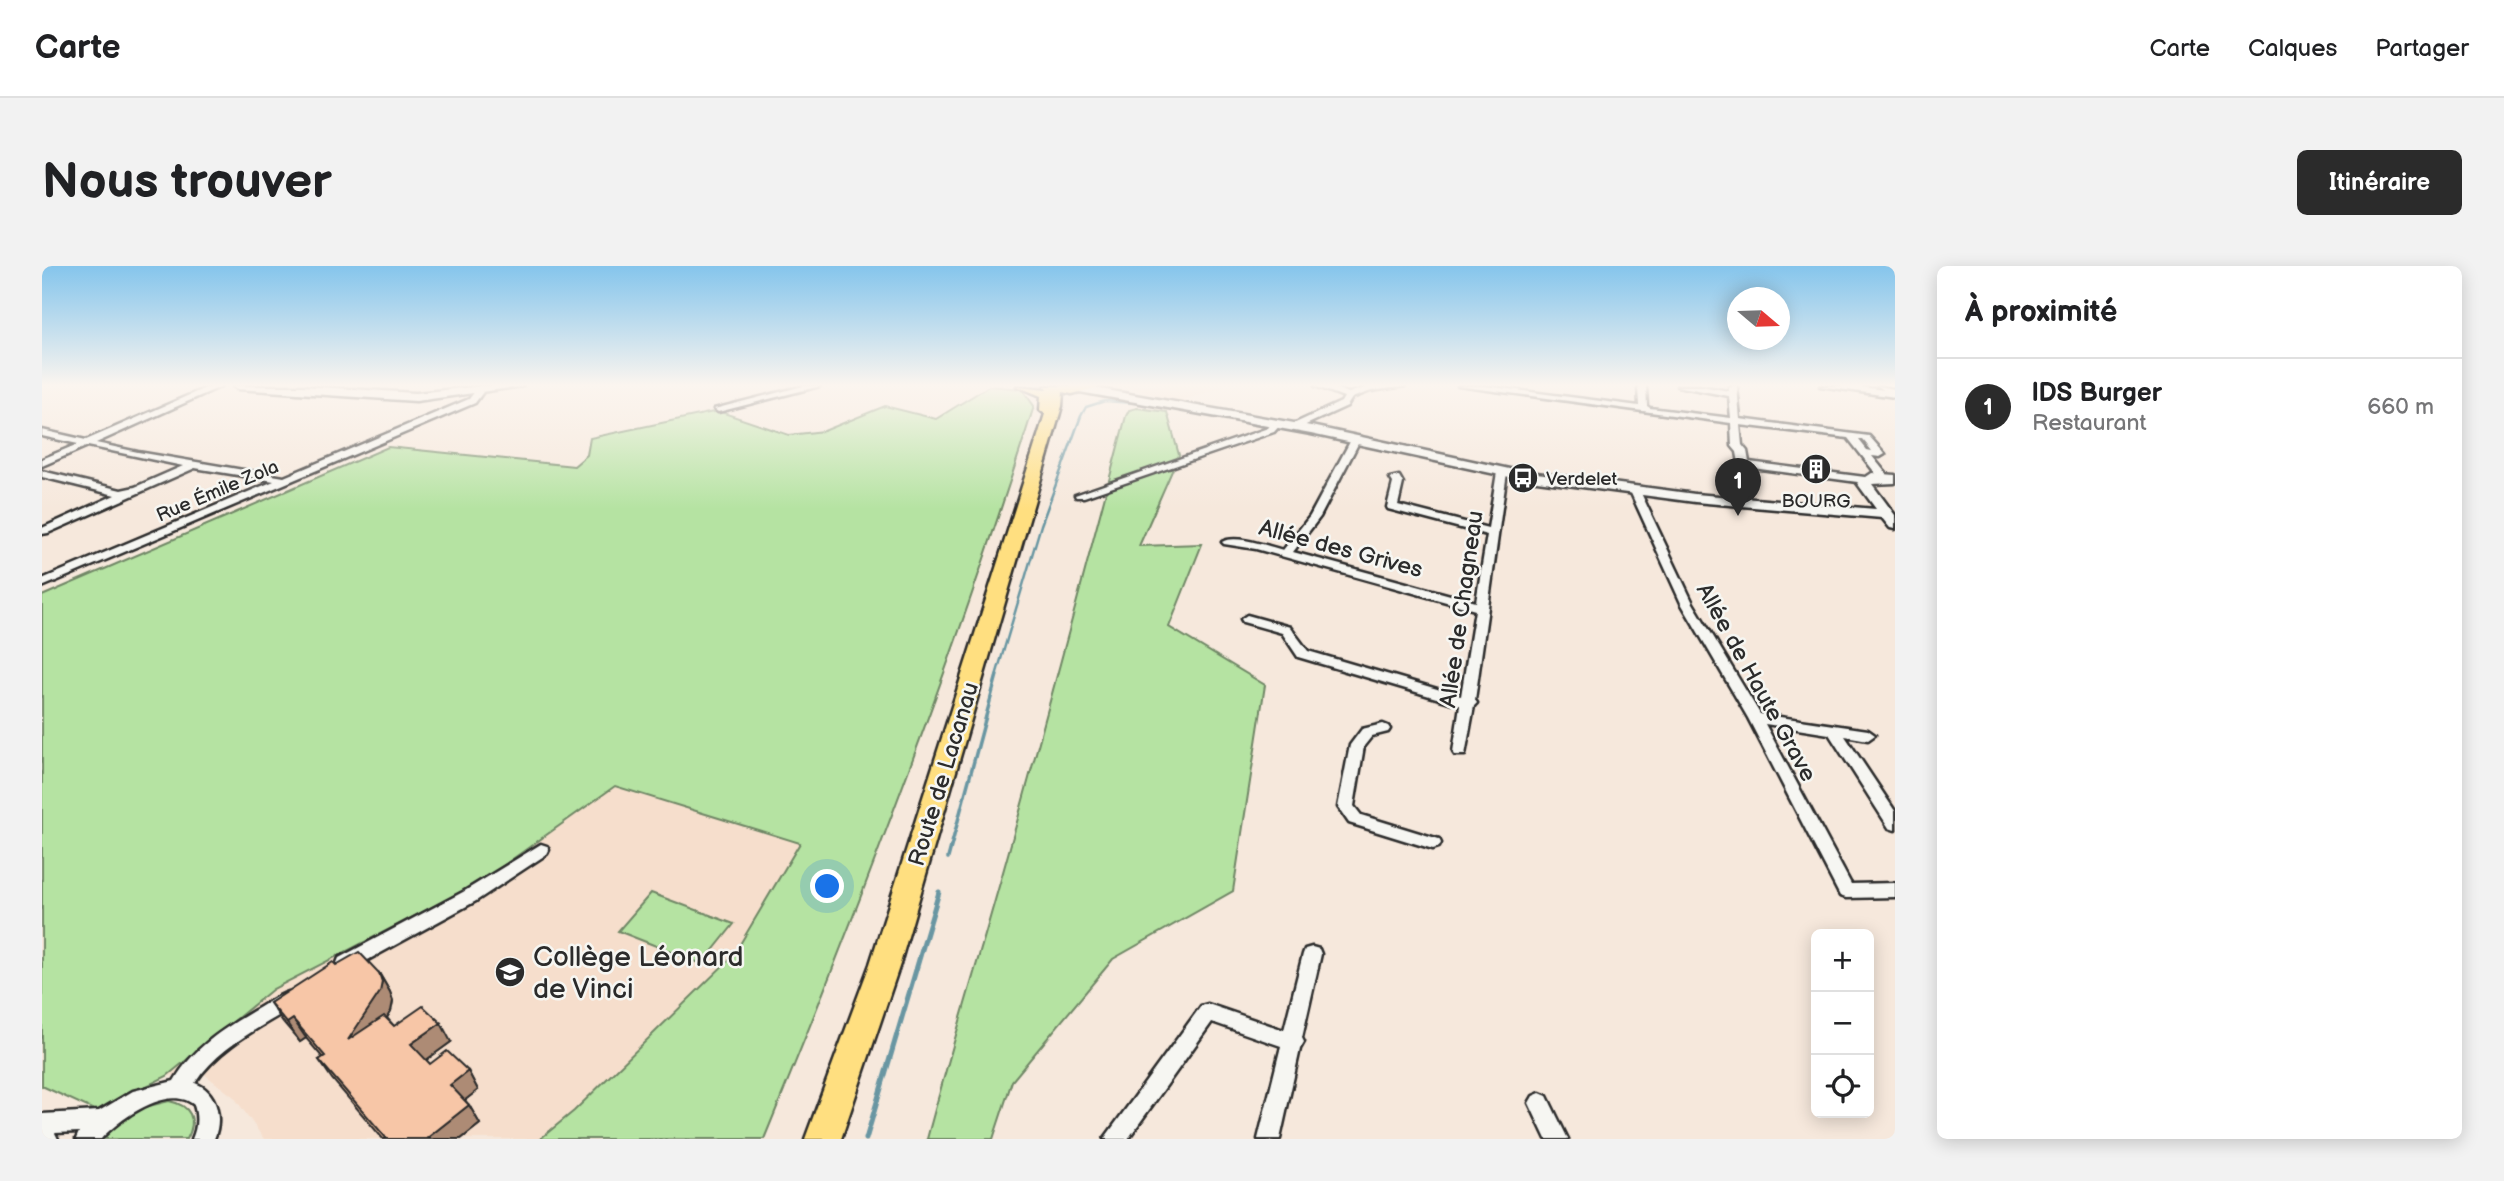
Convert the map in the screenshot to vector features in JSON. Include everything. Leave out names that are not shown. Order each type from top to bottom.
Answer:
[{"type":"main road","points":[[1044,437],[1045,427]]},
{"type":"main road","name":"Route de Lacanau","points":[[823,1139],[889,951],[1048,427]]},
{"type":"street","points":[[42,463],[127,427]]},
{"type":"street","name":"Rue Émile Zola","points":[[42,583],[411,427]]},
{"type":"street","points":[[1080,495],[1271,430],[1274,427]]},
{"type":"street","points":[[1294,427],[1502,472],[1635,491],[1890,519]]},
{"type":"street","points":[[1736,427],[1737,446],[1742,451],[1744,464]]},
{"type":"street","points":[[1775,427],[1866,438],[1880,454],[1864,453]]},
{"type":"street","points":[[42,433],[194,465],[285,480]]},
{"type":"street","points":[[1851,436],[1889,478]]},
{"type":"street","points":[[1286,553],[1315,517],[1355,440]]},
{"type":"street","points":[[1749,503],[1739,492],[1732,469],[1744,464],[1865,480],[1889,478]]},
{"type":"street","points":[[44,531],[194,465]]},
{"type":"street","name":"Allée de Chagneau","points":[[1460,752],[1470,703],[1502,472]]},
{"type":"street","points":[[42,474],[129,492]]},
{"type":"street","points":[[1395,478],[1398,483],[1392,507],[1493,533]]},
{"type":"street","points":[[1865,480],[1864,483],[1890,519]]},
{"type":"street","name":"Allée de Haute Grave","points":[[1635,491],[1687,603],[1755,718],[1846,891],[1895,890]]},
{"type":"street","name":"Allée des Grives","points":[[1228,542],[1286,553],[1483,608]]},
{"type":"street","points":[[1247,619],[1286,631],[1303,654],[1470,703]]},
{"type":"street","points":[[1755,718],[1868,735]]},
{"type":"street","points":[[1383,729],[1367,732],[1357,745],[1346,807],[1355,819],[1433,843]]},
{"type":"street","points":[[1834,730],[1895,824]]},
{"type":"street","points":[[331,972],[464,902],[498,882],[541,850]]},
{"type":"street","points":[[1269,1139],[1294,1042],[1312,954]]},
{"type":"street","points":[[180,1089],[189,1069],[217,1045],[308,987]]},
{"type":"street","points":[[1115,1139],[1209,1012],[1294,1042]]},
{"type":"street","points":[[87,1139],[102,1121],[142,1096],[180,1089],[202,1098],[207,1107],[207,1137]]},
{"type":"street","points":[[1540,1103],[1556,1139]]},
{"type":"street","points":[[42,1124],[102,1121]]},
{"type":"street","points":[[42,1133],[47,1139]]},
{"type":"shaded area","name":"Collège Léonard de Vinci","points":[[615,786],[800,843],[733,956],[574,1111],[540,1139],[264,1139],[234,1097],[204,1074],[167,1076],[273,989],[479,883]]},
{"type":"green space","points":[[643,427],[765,427],[789,435],[824,431],[834,427],[1027,427],[973,592],[907,776],[764,1139],[540,1139],[574,1111],[733,956],[800,843],[615,786],[479,883],[273,989],[167,1076],[96,1111],[42,1086],[42,596],[388,447],[574,466],[587,455],[590,438]]},
{"type":"green space","points":[[1123,427],[1171,427],[1179,455],[1139,546],[1202,544],[1169,627],[1265,685],[1233,891],[1113,959],[1012,1081],[993,1139],[927,1139],[1000,884]]},
{"type":"green space","points":[[651,893],[734,924],[702,964],[618,931]]},
{"type":"green space","points":[[169,1101],[182,1106],[190,1114],[192,1125],[187,1139],[98,1139],[137,1109]]},
{"type":"building","points":[[359,952],[379,973],[382,982],[380,992],[348,1040],[384,1016],[394,1026],[423,1006],[441,1023],[411,1044],[430,1064],[447,1051],[468,1071],[450,1085],[469,1105],[426,1139],[387,1139],[319,1060],[325,1056],[293,1019],[287,1023],[270,1003],[333,962],[336,965]]},
{"type":"waterway","points":[[996,676],[1041,525],[1077,427]]},
{"type":"waterway","points":[[948,858],[997,675]]},
{"type":"waterway","points":[[866,1139],[939,892]]},
{"type":"place","name":"BOURG","points":[[1816,469]]},
{"type":"place","name":"Verdelet","points":[[1523,478]]},
{"type":"place","name":"lDS Burger","points":[[1738,516]]},
{"type":"place","name":"Collège Léonard de Vinci","points":[[510,972]]}]
